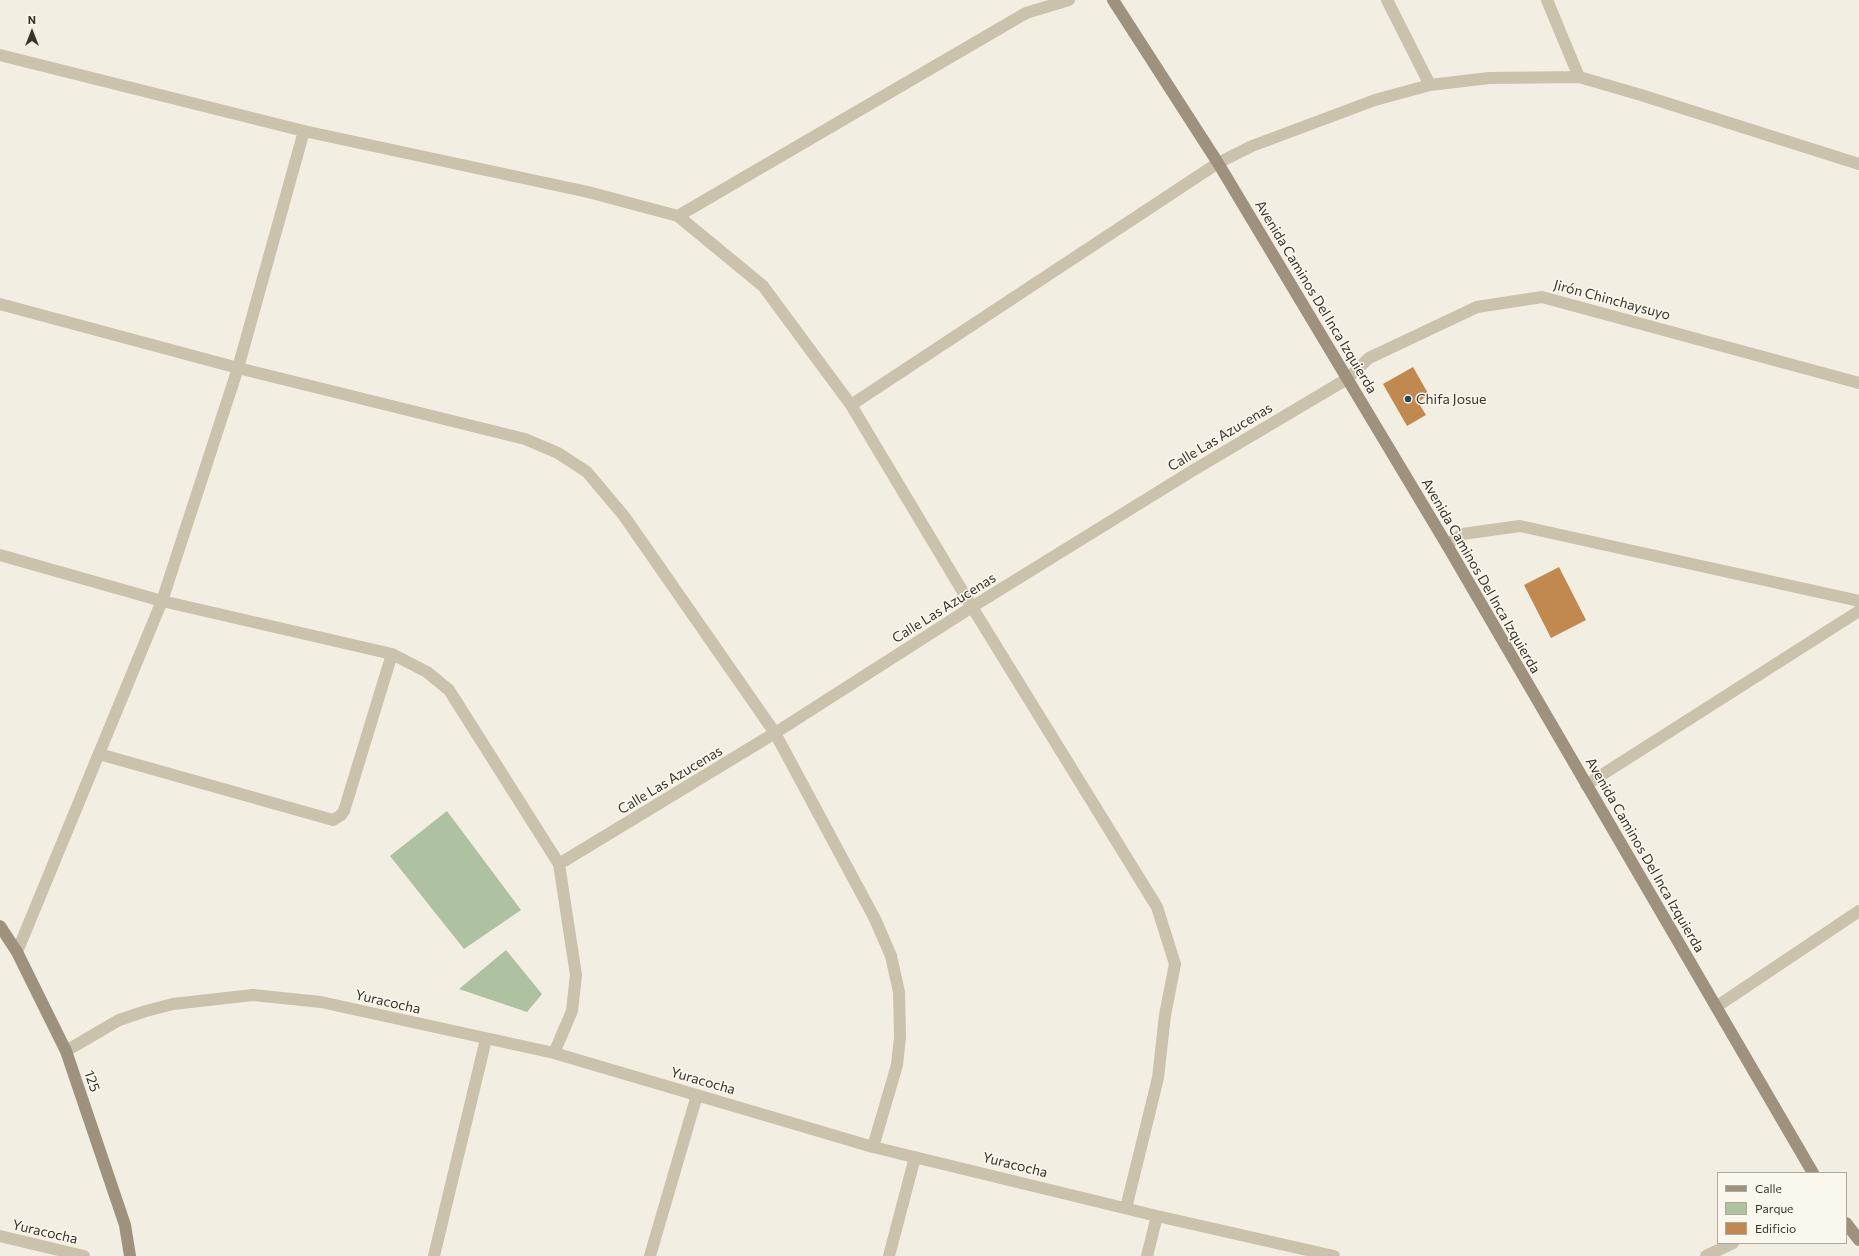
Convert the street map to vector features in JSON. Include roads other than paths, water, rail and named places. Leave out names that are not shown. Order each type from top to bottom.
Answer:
[{"type":"main road","name":"Avenida Caminos Del Inca Izquierda","points":[[1113,0],[1218,162],[1447,545],[1586,786],[1812,1172]]},
{"type":"main road","name":"125","points":[[0,926],[17,952],[66,1051],[125,1225],[130,1256]]},
{"type":"main road","points":[[1847,1224],[1859,1240]]},
{"type":"street","points":[[678,216],[1026,13],[1069,0]]},
{"type":"street","points":[[1387,0],[1430,84]]},
{"type":"street","points":[[1547,0],[1579,77]]},
{"type":"street","points":[[0,55],[304,131],[588,192],[678,216],[763,286],[851,405],[972,607],[1157,906],[1175,964],[1165,1015],[1158,1078],[1126,1208]]},
{"type":"street","points":[[851,405],[1218,162],[1252,146],[1375,100],[1430,84],[1489,78],[1579,77],[1641,95],[1859,164]]},
{"type":"street","points":[[17,952],[162,601],[238,368],[304,131]]},
{"type":"street","name":"Jirón Chinchaysuyo","points":[[1347,379],[1369,358],[1477,307],[1542,297],[1859,383]]},
{"type":"street","points":[[0,304],[238,368],[525,439],[558,453],[587,472],[624,516],[775,733],[875,919],[891,956],[900,1007],[898,1065],[873,1147]]},
{"type":"street","name":"Calle Las Azucenas","points":[[559,864],[775,733],[972,607],[1192,471],[1347,379]]},
{"type":"street","points":[[1447,545],[1462,534],[1520,526],[1859,601]]},
{"type":"street","points":[[0,554],[162,601],[392,654],[428,672],[450,690],[559,864],[576,975],[572,1011],[554,1053]]},
{"type":"street","points":[[1586,786],[1859,611]]},
{"type":"street","points":[[99,754],[333,820],[344,811],[392,654]]},
{"type":"street","points":[[1716,1007],[1859,911]]},
{"type":"street","name":"Yuracocha","points":[[66,1051],[119,1020],[173,1004],[253,995],[321,1002],[554,1053],[873,1147],[1157,1216],[1334,1256]]},
{"type":"street","points":[[434,1256],[486,1039]]},
{"type":"street","points":[[650,1256],[697,1095]]},
{"type":"street","points":[[889,1256],[915,1157]]},
{"type":"street","points":[[1147,1256],[1157,1216]]},
{"type":"street","name":"Yuracocha","points":[[0,1236],[84,1256]]},
{"type":"street","points":[[1706,1256],[1731,1244]]},
{"type":"place","name":"Chifa Josue","points":[[1408,399]]}]
